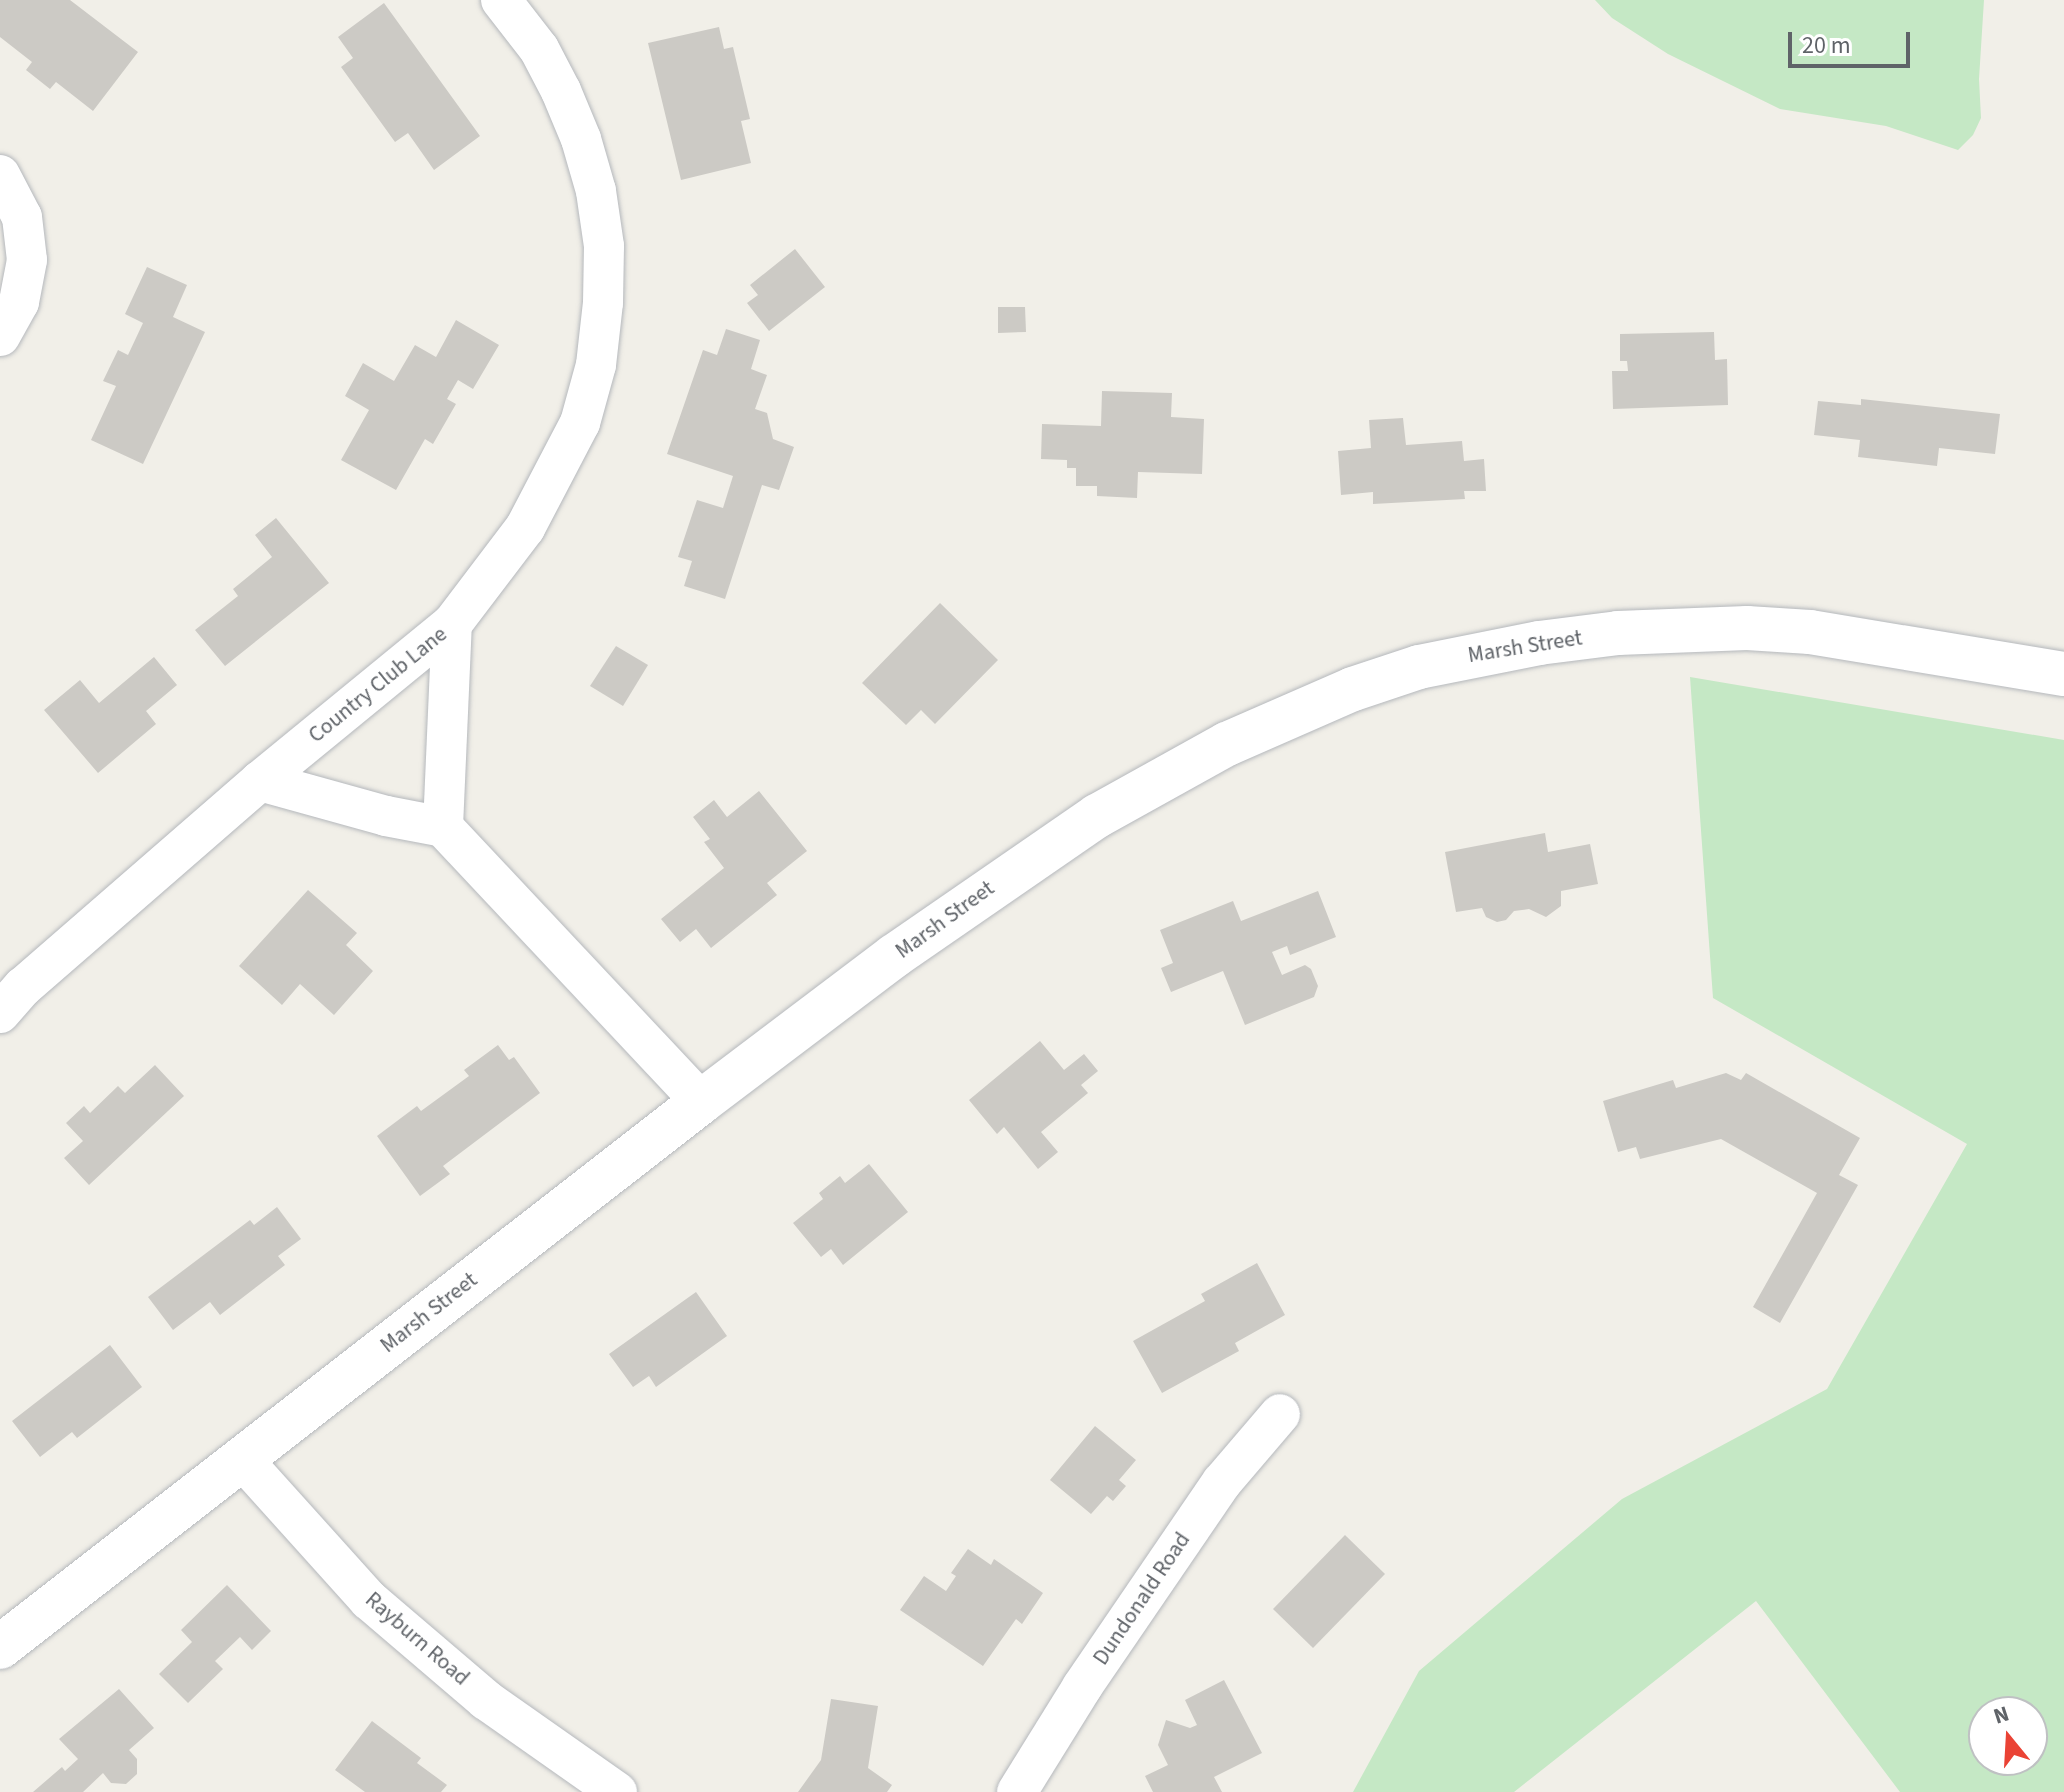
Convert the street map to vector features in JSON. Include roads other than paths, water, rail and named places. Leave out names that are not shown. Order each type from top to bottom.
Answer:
[{"type":"street","points":[[452,624],[525,528],[580,423],[596,365],[603,303],[604,246],[596,191],[581,139],[539,49],[501,0]]},
{"type":"street","points":[[0,175],[22,217],[27,260],[19,302],[0,336]]},
{"type":"street","name":"Country Club Lane","points":[[8,999],[260,781],[452,624]]},
{"type":"street","name":"Country Club Lane","points":[[443,827],[452,624]]},
{"type":"street","name":"Marsh Street","points":[[0,1647],[701,1102],[905,948],[1097,816],[1253,732],[1353,689],[1419,667],[1524,646],[1618,633],[1747,628],[1873,640],[2064,674]]},
{"type":"street","points":[[260,781],[386,816],[443,827],[701,1102]]},
{"type":"street","name":"Dundonald Road","points":[[1017,1792],[1082,1687],[1222,1482],[1280,1414]]},
{"type":"street","name":"Rayburn Road","points":[[242,1459],[369,1600],[486,1700],[617,1792]]}]
